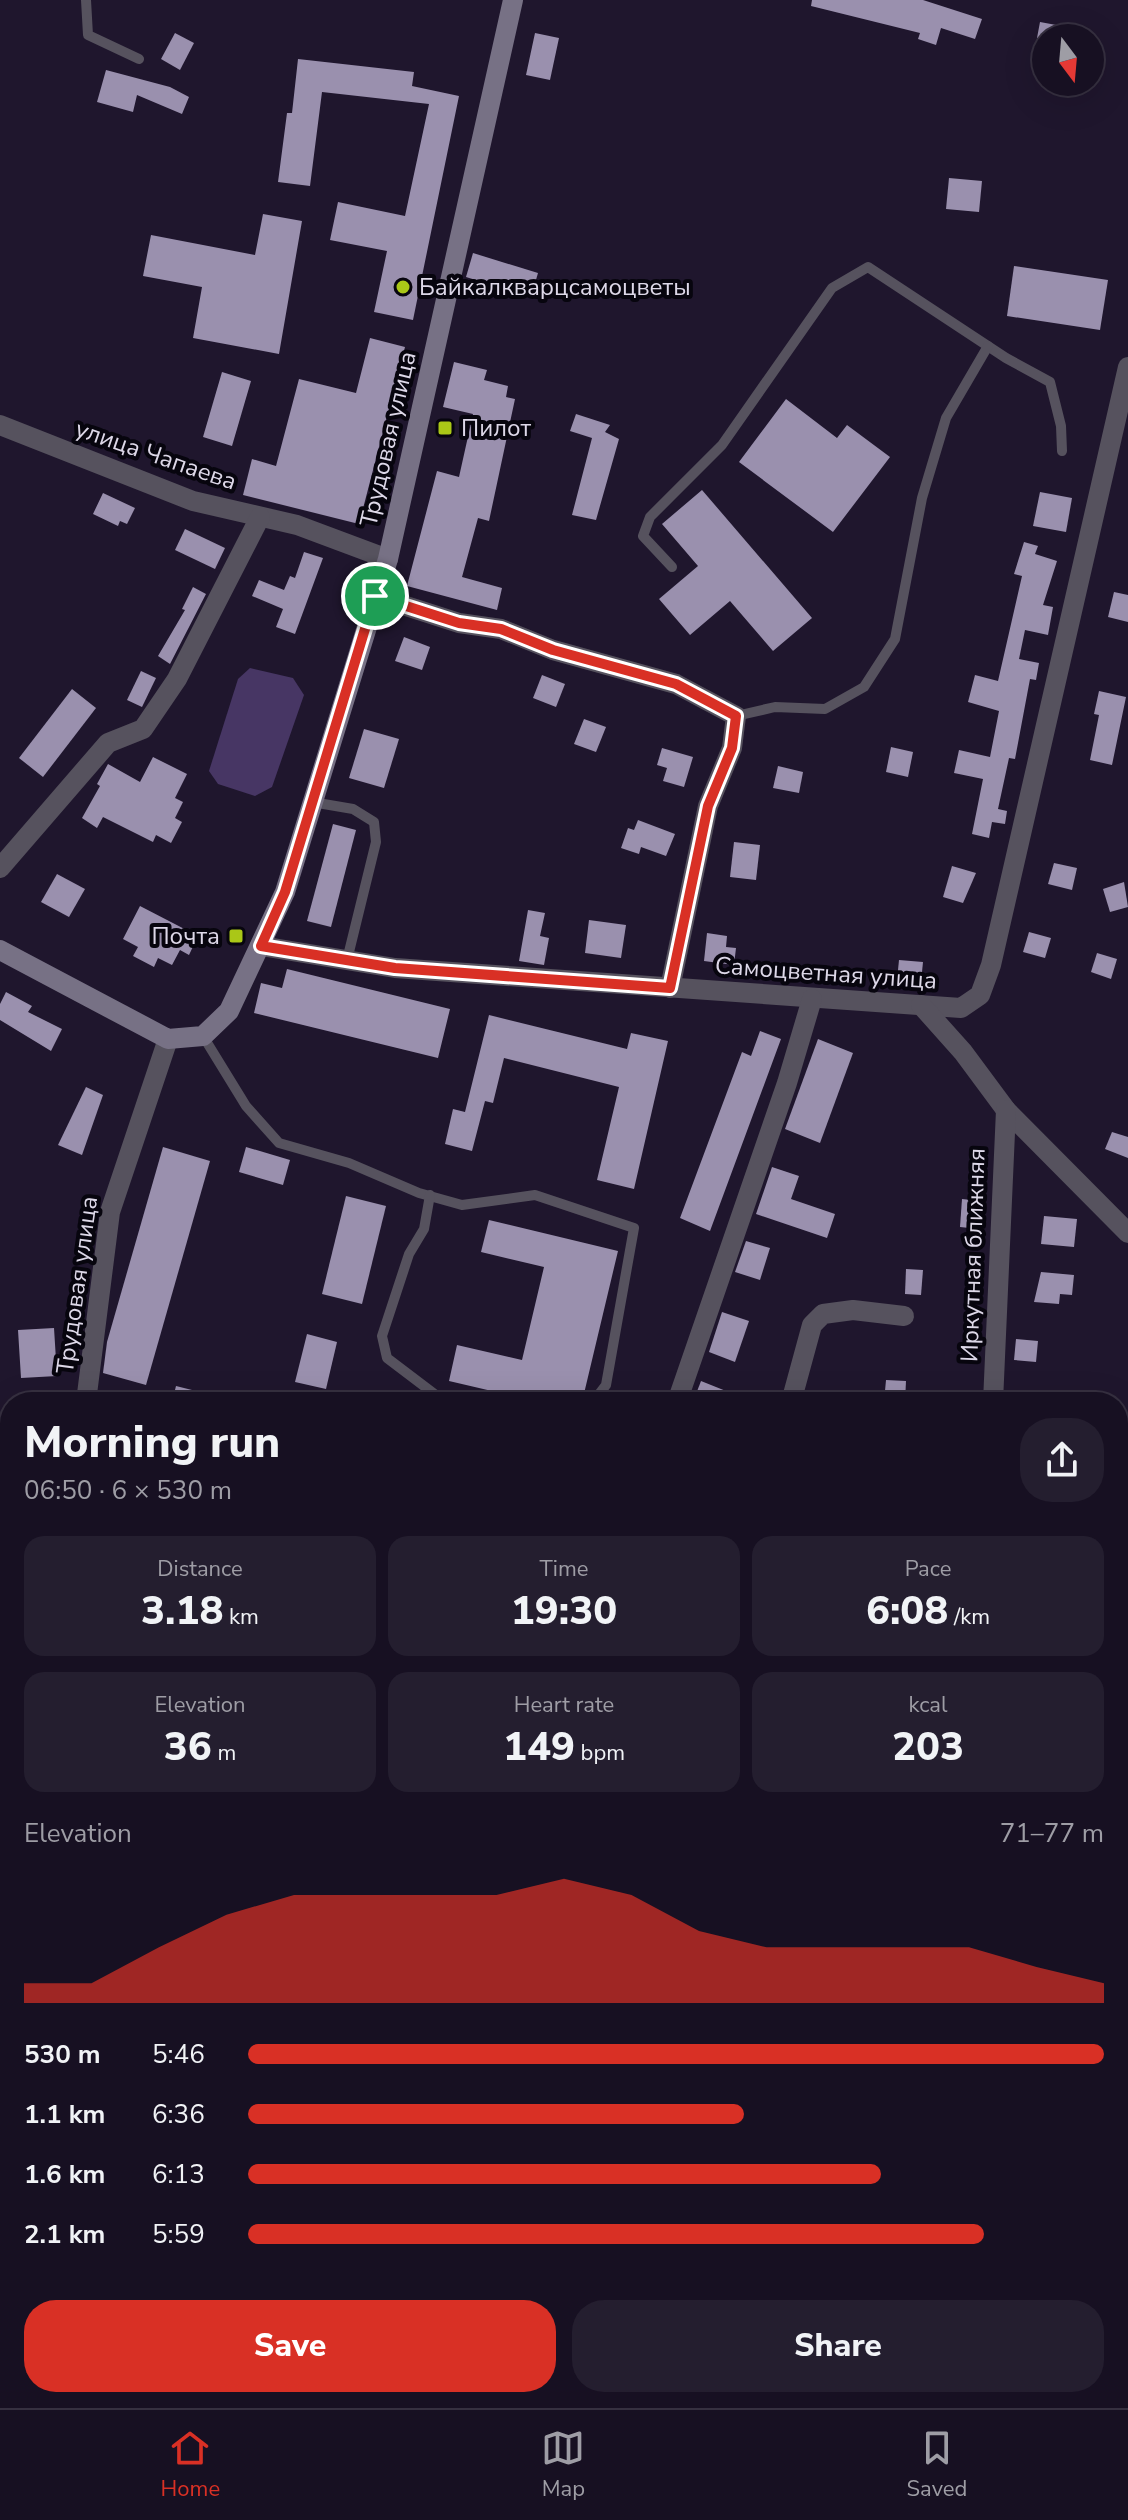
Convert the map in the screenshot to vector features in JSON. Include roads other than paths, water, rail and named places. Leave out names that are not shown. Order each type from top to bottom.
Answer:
[{"type":"street","name":"Трудовая улица","points":[[196,1038],[229,1011],[285,892],[388,559],[513,0]]},
{"type":"street","name":"Самоцветная улица","points":[[261,946],[395,968],[961,1008],[980,995],[991,965],[1128,367]]},
{"type":"street","name":"улица Чапаева","points":[[0,425],[193,501],[297,525],[388,559]]},
{"type":"street","points":[[0,868],[108,743],[143,729],[177,679],[260,517]]},
{"type":"street","points":[[375,596],[459,623],[501,629],[553,650],[676,684],[736,716],[732,748],[708,806],[670,988]]},
{"type":"street","points":[[0,950],[168,1039],[196,1038]]},
{"type":"street","points":[[680,1392],[782,1098],[812,999]]},
{"type":"street","points":[[921,1005],[963,1052],[1006,1110],[1128,1233]]},
{"type":"street","name":"Трудовая улица","points":[[87,1392],[110,1212],[168,1039]]},
{"type":"street","name":"Иркутная ближняя","points":[[993,1392],[1006,1110]]},
{"type":"street","points":[[794,1392],[812,1325],[823,1314],[853,1310],[904,1316]]},
{"type":"lane","points":[[86,0],[88,35],[139,59]]},
{"type":"lane","points":[[672,567],[643,536],[650,517],[722,445],[832,288],[868,267],[988,346],[1050,382],[1061,426],[1062,451]]},
{"type":"lane","points":[[736,716],[775,707],[825,709],[864,687],[895,639],[922,498],[946,418],[988,346]]},
{"type":"lane","points":[[312,802],[353,809],[374,822],[376,842],[347,960]]},
{"type":"lane","points":[[196,1038],[246,1106],[279,1143],[349,1163],[462,1205],[535,1195],[634,1228],[606,1385],[601,1392]]},
{"type":"lane","points":[[430,1195],[424,1229],[409,1254],[382,1336],[387,1358],[432,1392]]},
{"type":"place","name":"Байкалкварцсамоцветы","points":[[403,287]]},
{"type":"place","name":"Пилот","points":[[445,428]]},
{"type":"place","name":"Почта","points":[[236,936]]}]
